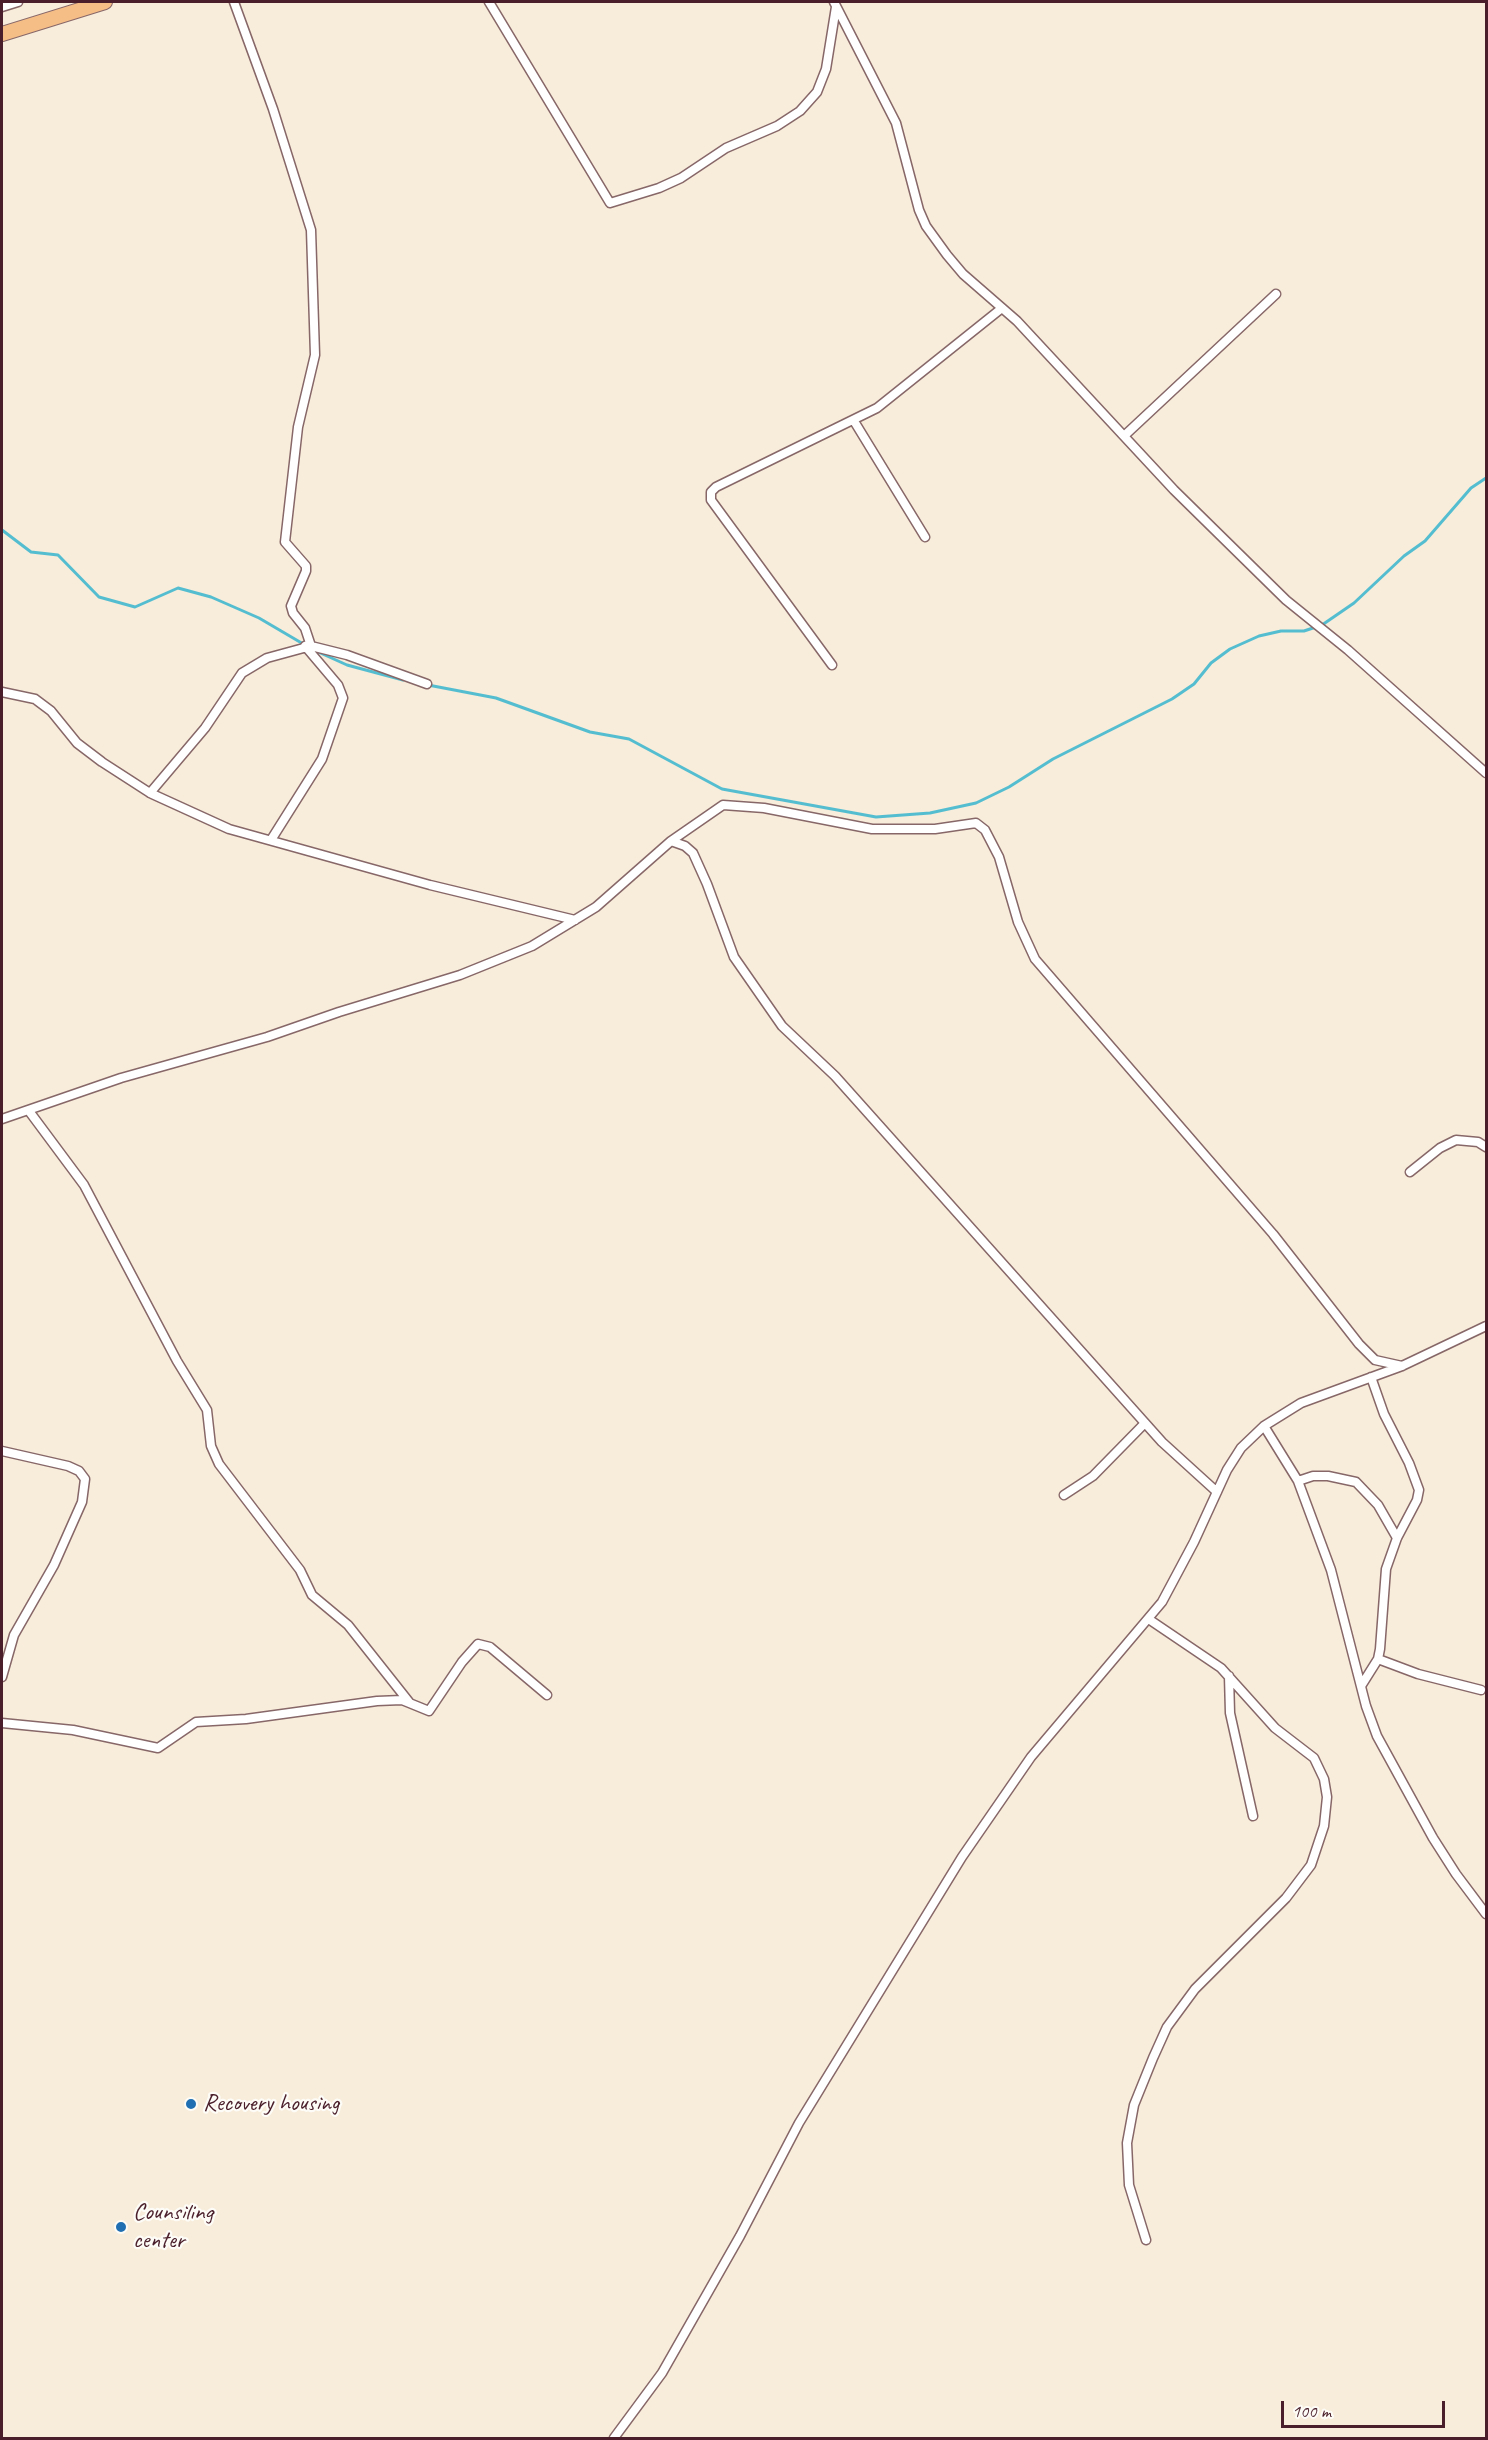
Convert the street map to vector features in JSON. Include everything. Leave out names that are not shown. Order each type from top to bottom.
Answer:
[{"type":"highway","points":[[2,34],[105,2]]},
{"type":"street","points":[[2,7],[18,2]]},
{"type":"street","points":[[234,2],[273,109],[308,218],[312,242],[315,355],[298,427],[285,542],[306,566],[291,606],[293,613],[305,628],[308,646],[338,685],[343,698],[322,759],[271,840]]},
{"type":"street","points":[[489,2],[610,203],[670,183],[726,148],[777,126],[800,111],[817,92],[826,69],[835,4]]},
{"type":"street","points":[[835,4],[896,123],[919,210],[926,226],[963,274],[1002,308],[1174,490],[1286,600],[1348,650],[1486,773]]},
{"type":"street","points":[[1124,436],[1276,294]]},
{"type":"street","points":[[832,665],[792,613],[711,496],[716,487],[854,422],[877,408],[1002,308]]},
{"type":"street","points":[[854,422],[925,537]]},
{"type":"street","points":[[150,793],[205,728],[246,669],[267,658],[308,646],[347,655],[427,684]]},
{"type":"street","points":[[2,692],[35,699],[51,711],[77,743],[150,793],[229,829],[385,873],[575,920]]},
{"type":"street","points":[[2,1119],[130,1076],[267,1037],[460,975],[532,946],[575,920],[621,887],[671,841],[719,807],[728,805],[764,808],[872,829],[935,829],[976,823],[982,826],[999,857],[1018,922],[1035,959],[1284,1248],[1359,1344],[1376,1360],[1402,1366]]},
{"type":"street","points":[[671,841],[685,846],[693,853],[734,957],[782,1026],[835,1076],[1145,1423],[1216,1492]]},
{"type":"street","points":[[29,1111],[84,1185],[177,1360],[207,1410],[211,1446],[219,1464],[300,1570],[312,1595],[348,1625],[409,1702]]},
{"type":"street","points":[[1410,1172],[1440,1148],[1456,1140],[1478,1142],[1486,1147]]},
{"type":"street","points":[[614,2439],[662,2373],[740,2236],[799,2123],[987,1817],[1067,1712],[1150,1620],[1194,1542],[1216,1492],[1241,1448],[1264,1426],[1301,1403],[1402,1366],[1486,1326]]},
{"type":"street","points":[[1361,1686],[1378,1659],[1383,1583],[1397,1538],[1410,1517],[1419,1490],[1409,1463],[1384,1414],[1371,1377]]},
{"type":"street","points":[[1064,1495],[1093,1476],[1145,1423]]},
{"type":"street","points":[[1264,1426],[1298,1481],[1331,1569],[1361,1686],[1377,1736],[1392,1766],[1456,1874],[1486,1914]]},
{"type":"street","points":[[2,1451],[68,1466],[79,1471],[85,1479],[82,1502],[54,1564],[14,1635],[2,1677]]},
{"type":"street","points":[[1298,1481],[1313,1476],[1328,1476],[1356,1482],[1378,1505],[1397,1538]]},
{"type":"street","points":[[1146,2240],[1129,2185],[1127,2143],[1134,2105],[1153,2058],[1167,2027],[1195,1989],[1300,1881],[1317,1850],[1324,1826],[1327,1797],[1324,1779],[1314,1758],[1275,1728],[1229,1676],[1205,1656],[1150,1620]]},
{"type":"street","points":[[2,1723],[73,1730],[158,1748],[196,1722],[246,1719],[377,1701],[409,1702],[426,1710],[431,1709],[462,1662],[478,1644],[490,1647],[546,1695]]},
{"type":"street","points":[[1378,1659],[1427,1677],[1481,1690]]},
{"type":"street","points":[[1229,1676],[1230,1713],[1253,1816]]},
{"type":"waterway","points":[[1322,625],[1354,603],[1404,556],[1425,541],[1471,488],[1486,478]]},
{"type":"waterway","points":[[2,530],[31,552],[58,555],[99,597],[135,607],[178,588],[211,597],[259,618],[305,645]]},
{"type":"waterway","points":[[428,685],[496,698],[590,732],[629,739],[722,789],[876,817],[930,813],[976,803],[1009,787],[1053,759],[1172,699],[1194,684],[1211,663],[1230,649],[1259,636],[1281,631],[1304,631],[1316,627]]},
{"type":"waterway","points":[[316,651],[347,665],[403,680]]},
{"type":"place","name":"Recovery housing","points":[[191,2104]]},
{"type":"place","name":"Counsiling center","points":[[121,2227]]}]
